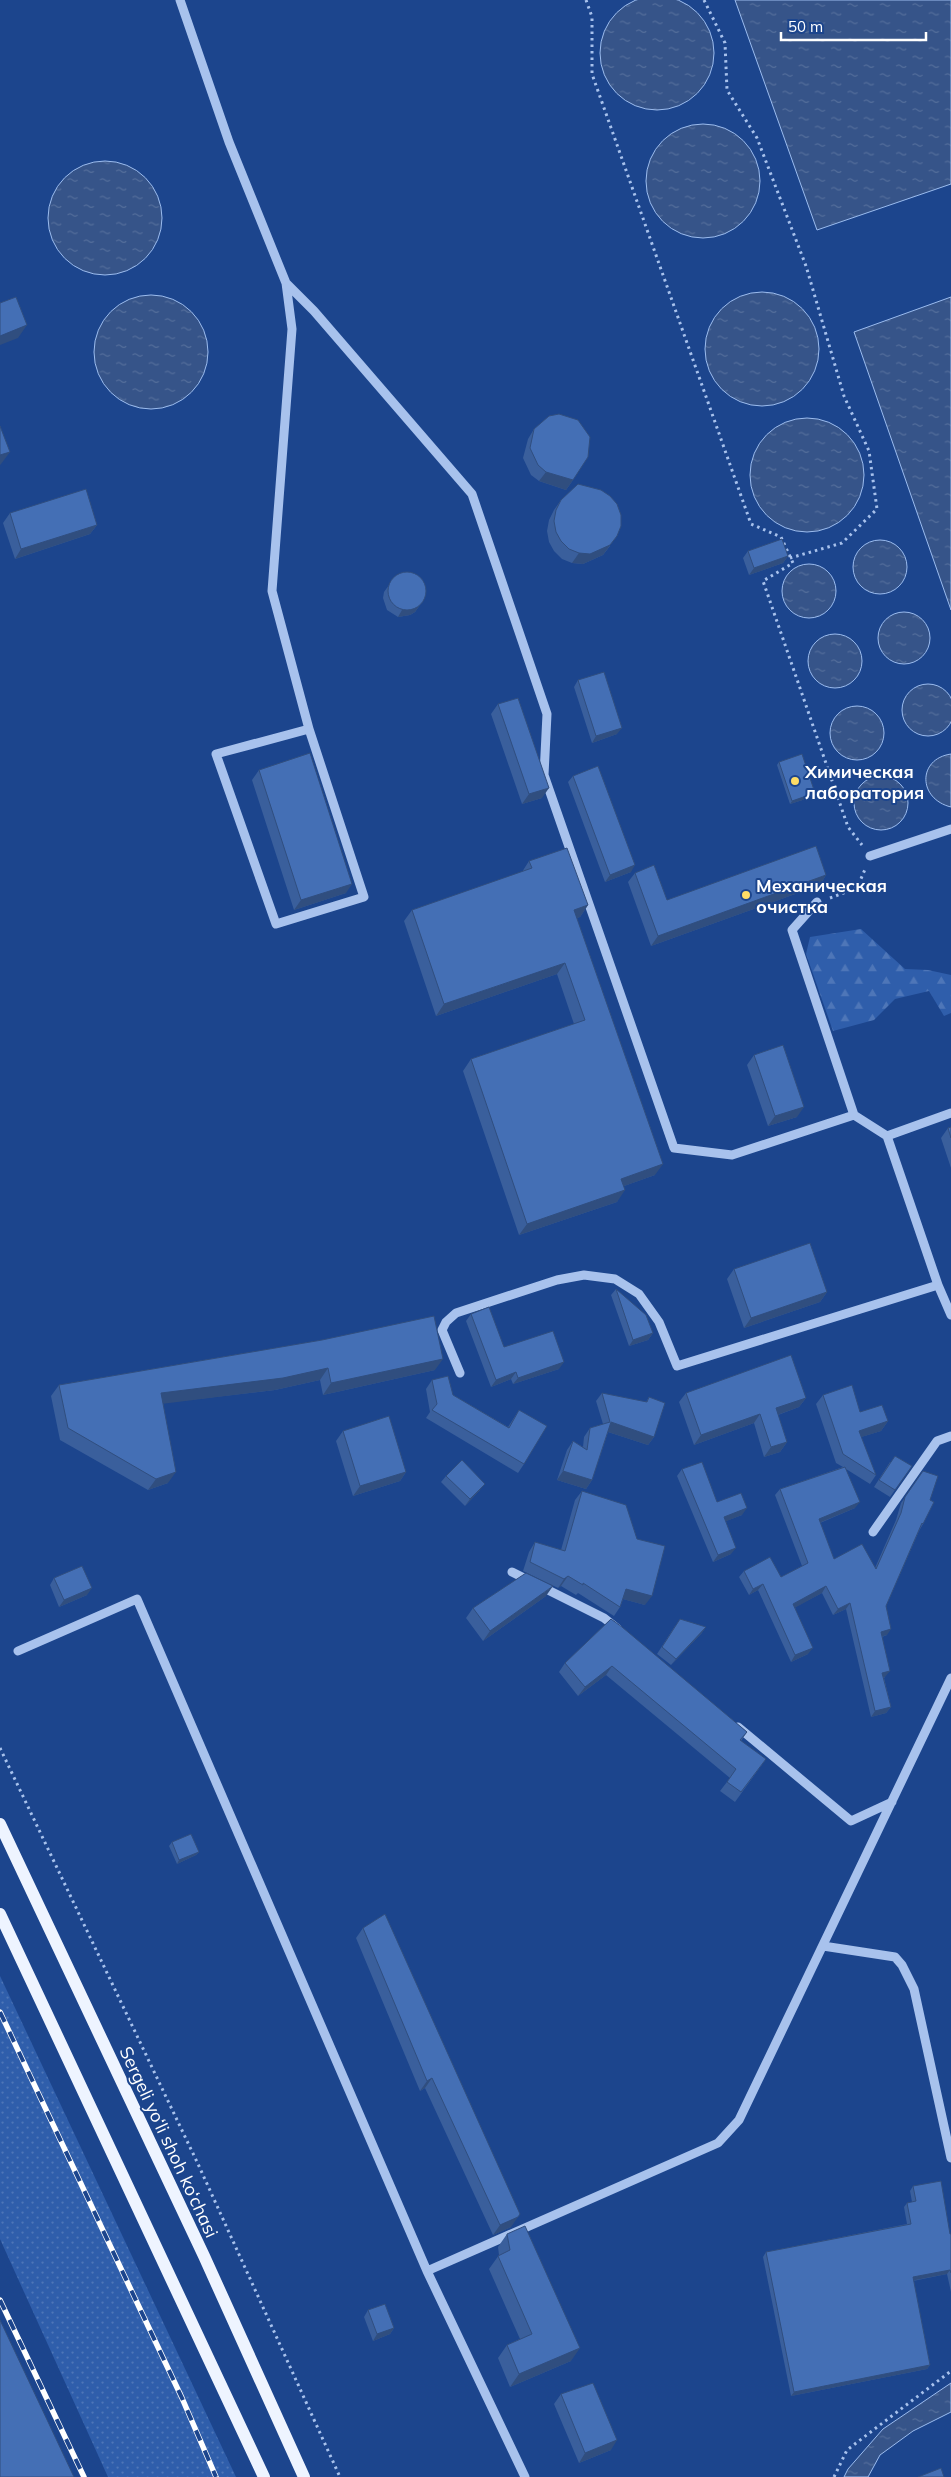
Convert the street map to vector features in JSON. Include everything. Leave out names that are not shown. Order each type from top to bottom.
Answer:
[{"type":"main road","name":"Sergeli yo‘li shoh ko‘chasi","points":[[0,1824],[204,2256],[304,2477]]},
{"type":"main road","points":[[0,1914],[264,2477]]},
{"type":"street","points":[[180,0],[229,142],[286,283],[292,329],[272,591],[309,729],[364,896],[276,924],[216,754],[309,729]]},
{"type":"street","points":[[286,283],[314,311],[472,494],[547,714],[544,775],[674,1148],[732,1156],[854,1115]]},
{"type":"street","points":[[870,856],[951,829]]},
{"type":"street","points":[[818,902],[792,930],[854,1115],[887,1136],[938,1285],[951,1315]]},
{"type":"street","points":[[887,1136],[951,1113]]},
{"type":"street","points":[[460,1373],[442,1330],[446,1322],[456,1313],[566,1278],[584,1275],[615,1278],[639,1294],[659,1322],[675,1365],[679,1366],[938,1285]]},
{"type":"street","points":[[873,1532],[937,1441],[951,1436]]},
{"type":"street","points":[[512,1572],[604,1618],[627,1636]]},
{"type":"street","points":[[18,1652],[137,1600],[427,2271],[525,2477]]},
{"type":"street","points":[[427,2271],[718,2143],[740,2120],[951,1678]]},
{"type":"street","points":[[732,1722],[851,1821],[892,1802]]},
{"type":"street","points":[[823,1946],[895,1957],[902,1965],[914,1989],[951,2158]]},
{"type":"path","points":[[586,0],[592,17],[592,74],[751,524],[781,537],[792,563],[764,580],[848,827],[870,856],[857,888],[818,902]]},
{"type":"path","points":[[704,0],[726,43],[727,90],[757,138],[806,266],[844,396],[869,451],[877,509],[842,543],[790,558]]},
{"type":"path","points":[[0,1748],[198,2164],[340,2477]]},
{"type":"path","points":[[834,2477],[847,2450],[951,2371]]},
{"type":"green space","points":[[861,929],[905,969],[928,970],[951,975],[951,1013],[944,1016],[929,991],[895,999],[874,1020],[833,1031],[806,954],[810,937]]},
{"type":"green space","points":[[0,1976],[236,2477],[108,2477],[0,2239]]},
{"type":"water","points":[[657,-4],[679,0],[697,13],[710,31],[714,53],[710,75],[697,93],[679,106],[657,110],[635,106],[617,93],[604,75],[600,53],[604,31],[617,13],[635,0]]},
{"type":"water","points":[[735,0],[951,0],[951,184],[817,230]]},
{"type":"water","points":[[703,124],[725,128],[744,140],[756,159],[760,181],[756,203],[744,222],[725,234],[703,238],[681,234],[662,222],[650,203],[646,181],[650,159],[662,140],[681,128]]},
{"type":"water","points":[[105,161],[127,165],[146,177],[158,196],[162,218],[158,240],[146,259],[127,271],[105,275],[83,271],[64,259],[52,240],[48,218],[52,196],[64,177],[83,165]]},
{"type":"water","points":[[762,292],[784,296],[803,308],[815,327],[819,349],[815,371],[803,390],[784,402],[762,406],[740,402],[721,390],[709,371],[705,349],[709,327],[721,308],[740,296]]},
{"type":"water","points":[[151,295],[173,299],[192,311],[204,330],[208,352],[204,374],[192,393],[173,405],[151,409],[129,405],[110,393],[98,374],[94,352],[98,330],[110,311],[129,299]]},
{"type":"water","points":[[951,297],[951,610],[854,332]]},
{"type":"water","points":[[807,418],[829,422],[848,434],[860,453],[864,475],[860,497],[848,516],[829,528],[807,532],[785,528],[766,516],[754,497],[750,475],[754,453],[766,434],[785,422]]},
{"type":"water","points":[[880,540],[890,542],[899,548],[905,557],[907,567],[905,577],[899,586],[890,592],[880,594],[870,592],[861,586],[855,577],[853,567],[855,557],[861,548],[870,542]]},
{"type":"water","points":[[809,564],[828,572],[836,591],[828,610],[809,618],[790,610],[782,591],[790,572]]},
{"type":"water","points":[[899,612],[909,612],[923,619],[930,633],[930,643],[923,657],[909,664],[899,664],[889,660],[882,653],[878,643],[878,633],[882,623],[889,616]]},
{"type":"water","points":[[835,634],[845,636],[854,642],[860,651],[862,661],[860,671],[854,680],[845,686],[835,688],[825,686],[816,680],[810,671],[808,661],[810,651],[816,642],[825,636]]},
{"type":"water","points":[[928,684],[942,688],[950,696],[954,710],[950,724],[942,732],[928,736],[914,732],[906,724],[902,710],[906,696],[914,688]]},
{"type":"water","points":[[857,706],[876,714],[884,733],[876,752],[857,760],[838,752],[830,733],[838,714]]},
{"type":"water","points":[[951,754],[951,807],[940,803],[932,796],[926,779],[927,771],[932,763],[940,757]]},
{"type":"water","points":[[881,776],[891,778],[900,784],[906,793],[908,803],[906,813],[900,822],[891,828],[881,830],[871,828],[862,822],[856,813],[854,803],[856,793],[862,784],[871,778]]},
{"type":"water","points":[[951,2383],[951,2412],[913,2431],[880,2455],[868,2477],[844,2477],[848,2469],[883,2429]]},
{"type":"building","points":[[16,297],[27,325],[0,336],[0,303]]},
{"type":"building","points":[[559,414],[578,420],[590,437],[588,457],[573,480],[546,472],[538,465],[530,448],[534,429],[549,416]]},
{"type":"building","points":[[0,426],[10,452],[0,455]]},
{"type":"building","points":[[578,484],[601,490],[610,496],[617,504],[621,515],[621,526],[617,536],[610,545],[590,554],[579,553],[569,549],[556,532],[554,521],[556,510],[561,500]]},
{"type":"building","points":[[86,489],[97,525],[21,549],[10,513]]},
{"type":"building","points":[[782,539],[788,556],[754,568],[748,551]]},
{"type":"building","points":[[407,572],[420,578],[426,591],[420,604],[407,610],[394,604],[388,591],[394,578]]},
{"type":"building","points":[[604,672],[622,728],[596,736],[578,680]]},
{"type":"building","points":[[518,698],[549,788],[529,794],[498,704]]},
{"type":"building","points":[[310,753],[352,884],[301,900],[259,770]]},
{"type":"building","name":"Химическая лаборатория","points":[[802,754],[815,793],[792,801],[779,762]]},
{"type":"building","points":[[598,766],[635,865],[610,875],[573,776]]},
{"type":"building","name":"Механическая очистка","points":[[816,846],[826,875],[658,936],[635,873],[654,865],[667,900]]},
{"type":"building","points":[[567,848],[588,905],[574,910],[663,1164],[621,1179],[625,1190],[527,1224],[471,1059],[585,1020],[565,963],[444,1004],[412,910],[532,868],[529,861]]},
{"type":"building","points":[[783,1045],[804,1107],[775,1116],[754,1055]]},
{"type":"building","points":[[951,1127],[951,1138],[948,1128]]},
{"type":"building","points":[[810,1243],[827,1292],[751,1318],[734,1269]]},
{"type":"building","points":[[616,1289],[646,1315],[653,1333],[633,1340]]},
{"type":"building","points":[[489,1307],[504,1347],[553,1331],[564,1362],[518,1378],[516,1372],[496,1380],[471,1314]]},
{"type":"building","points":[[434,1316],[443,1359],[331,1383],[328,1368],[283,1378],[161,1393],[176,1472],[156,1479],[68,1428],[59,1385],[322,1340]]},
{"type":"building","points":[[791,1355],[806,1398],[776,1408],[787,1442],[771,1447],[760,1414],[701,1435],[686,1393]]},
{"type":"building","points":[[448,1376],[453,1395],[509,1428],[519,1410],[547,1426],[524,1464],[432,1410],[437,1404],[432,1380]]},
{"type":"building","points":[[852,1385],[860,1412],[882,1405],[888,1421],[859,1431],[876,1475],[843,1454],[823,1395]]},
{"type":"building","points":[[602,1393],[647,1402],[649,1397],[665,1403],[654,1437],[611,1422],[592,1480],[563,1471],[573,1441],[587,1450],[590,1428],[610,1422]]},
{"type":"building","points":[[389,1416],[406,1472],[360,1486],[343,1431]]},
{"type":"building","points":[[895,1456],[912,1466],[895,1490],[879,1480]]},
{"type":"building","points":[[462,1460],[485,1484],[470,1499],[446,1476]]},
{"type":"building","points":[[702,1462],[717,1502],[741,1493],[747,1508],[724,1517],[736,1548],[718,1555],[682,1469]]},
{"type":"building","points":[[845,1467],[860,1502],[819,1519],[834,1559],[862,1544],[876,1569],[901,1513],[905,1497],[923,1471],[938,1476],[930,1500],[934,1502],[922,1523],[886,1606],[891,1629],[881,1632],[890,1671],[882,1673],[891,1707],[875,1711],[850,1603],[838,1609],[826,1586],[793,1604],[813,1648],[795,1655],[763,1584],[753,1589],[744,1571],[770,1557],[781,1577],[808,1563],[780,1489]]},
{"type":"building","points":[[582,1491],[626,1505],[637,1539],[665,1546],[652,1596],[626,1589],[620,1607],[583,1583],[583,1585],[568,1576],[564,1579],[530,1562],[535,1542],[565,1551]]},
{"type":"building","points":[[82,1566],[92,1588],[64,1600],[54,1578]]},
{"type":"building","points":[[526,1573],[553,1586],[490,1631],[473,1608]]},
{"type":"building","points":[[611,1619],[747,1732],[740,1740],[766,1759],[741,1792],[727,1782],[736,1769],[612,1666],[585,1687],[565,1663]]},
{"type":"building","points":[[680,1619],[706,1627],[676,1659],[662,1647]]},
{"type":"building","points":[[191,1834],[199,1852],[179,1860],[172,1842]]},
{"type":"building","points":[[385,1914],[520,2214],[518,2217],[500,2225],[432,2078],[427,2081],[363,1928]]},
{"type":"building","points":[[941,2181],[951,2234],[951,2273],[950,2270],[913,2277],[930,2365],[794,2392],[766,2252],[911,2224],[907,2203],[916,2201],[913,2186]]},
{"type":"building","points":[[525,2226],[580,2348],[519,2374],[507,2345],[532,2334],[498,2256],[510,2250],[507,2234]]},
{"type":"building","points":[[385,2304],[394,2328],[377,2334],[368,2310]]},
{"type":"building","points":[[0,2320],[74,2477],[0,2477]]},
{"type":"building","points":[[593,2383],[617,2440],[585,2453],[561,2394]]},
{"type":"building","points":[[941,2468],[944,2477],[918,2477]]},
{"type":"railway","points":[[0,2012],[182,2398],[216,2477]]},
{"type":"railway","points":[[0,2300],[84,2477]]},
{"type":"place","name":"Химическая лаборатория","points":[[795,781]]},
{"type":"place","name":"Механическая очистка","points":[[746,895]]}]
